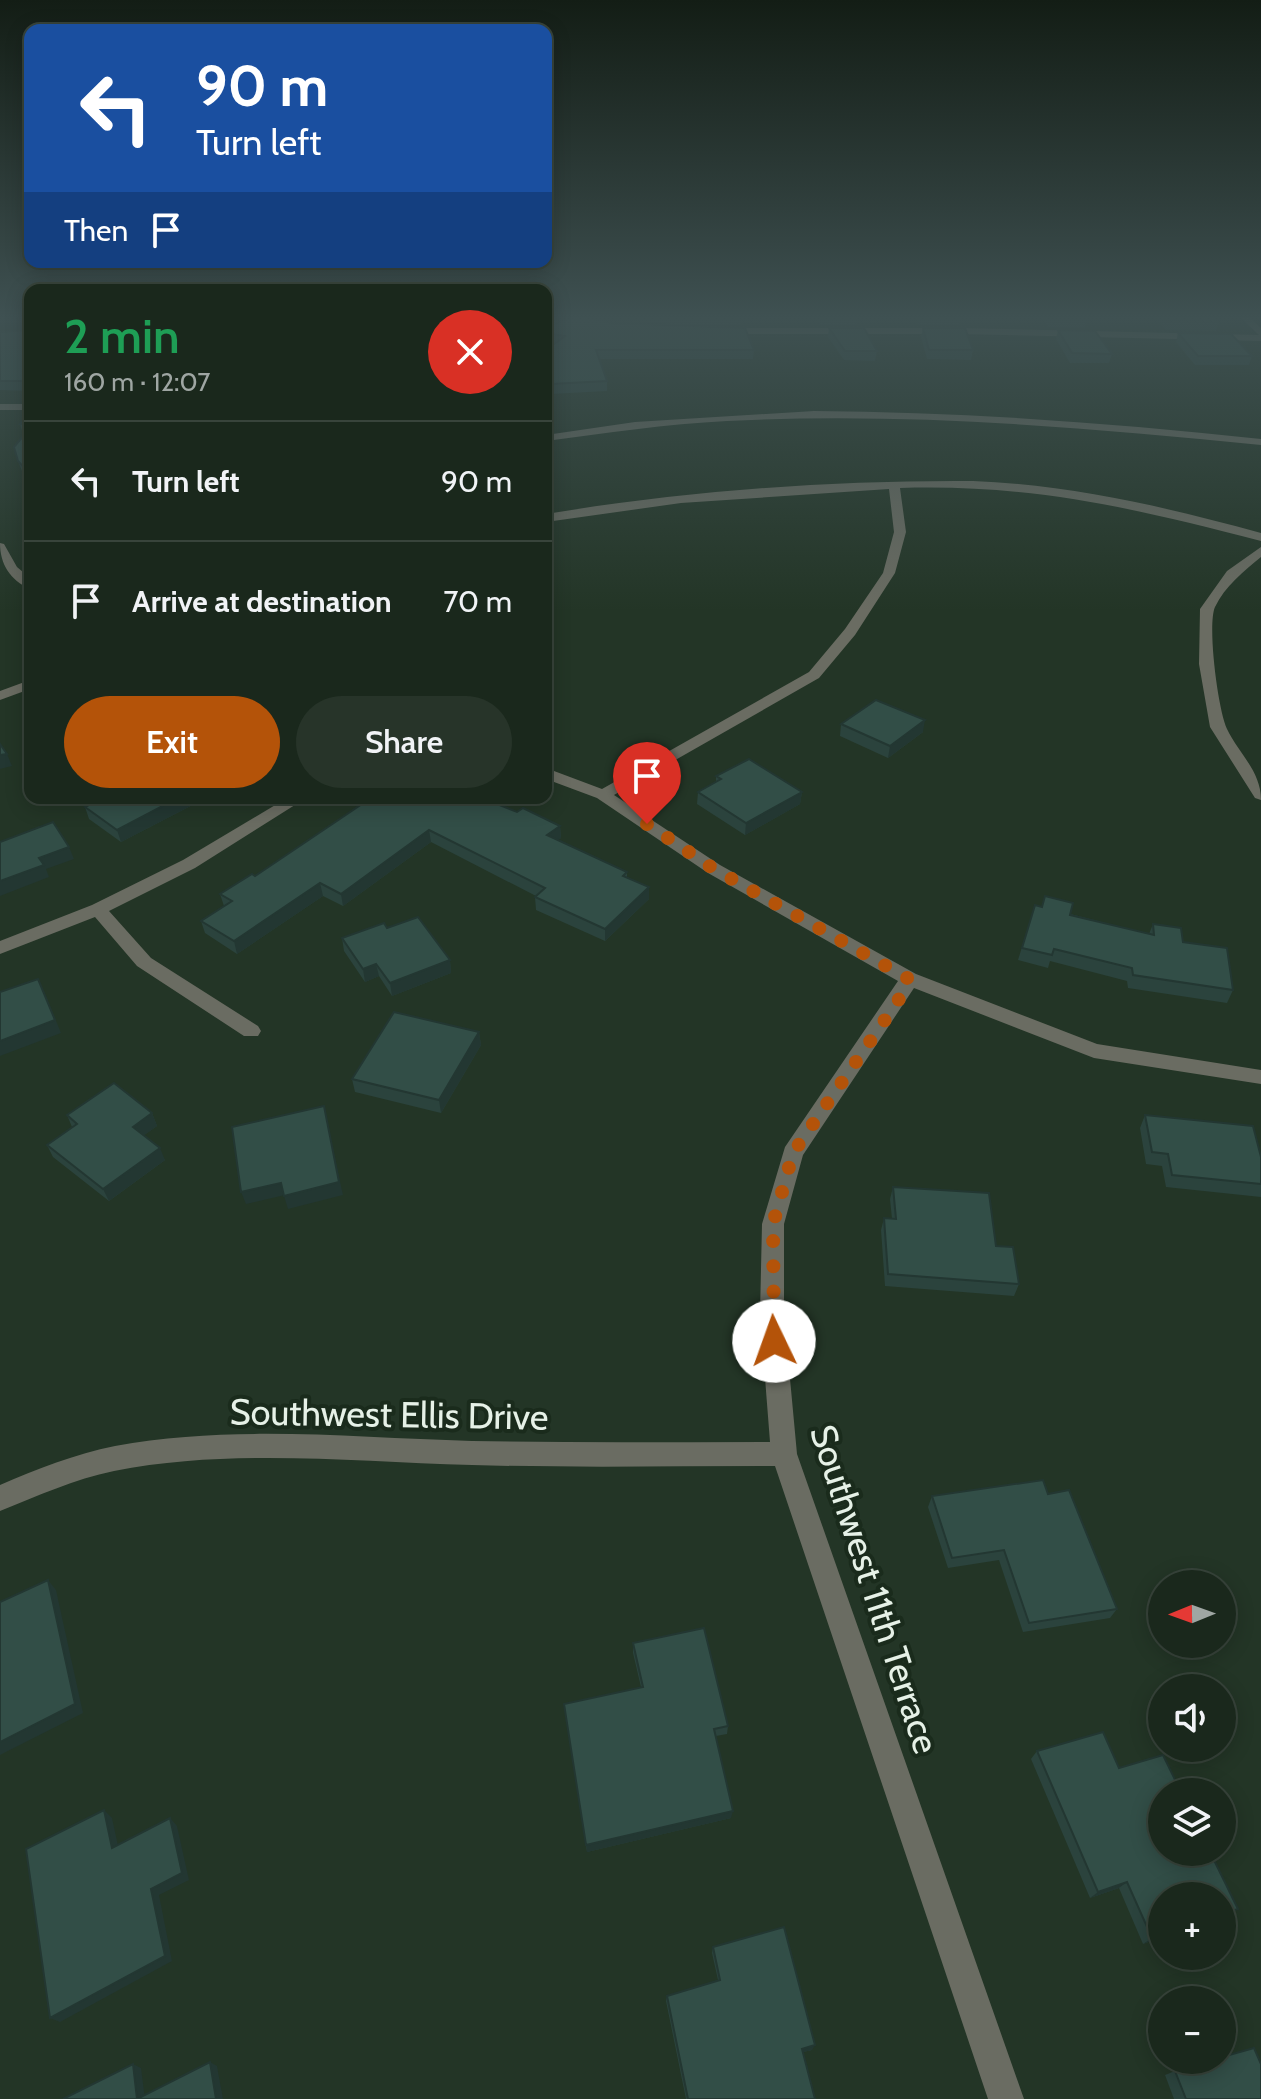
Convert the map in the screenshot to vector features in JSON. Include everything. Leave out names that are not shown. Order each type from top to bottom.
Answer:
[{"type":"street","points":[[552,437],[672,422],[862,415]]},
{"type":"street","points":[[908,415],[1081,423],[1261,442]]},
{"type":"street","points":[[603,795],[814,675],[850,632],[889,573],[900,532],[894,486]]},
{"type":"street","points":[[552,517],[712,496],[894,486],[983,486],[1064,491],[1158,509],[1261,537]]},
{"type":"street","points":[[0,547],[6,570],[24,581]]},
{"type":"street","points":[[1261,551],[1232,574],[1207,609],[1206,664],[1218,727],[1261,795]]},
{"type":"street","points":[[0,696],[24,686]]},
{"type":"street","points":[[552,775],[603,795],[714,869],[909,979],[1094,1051],[1261,1077]]},
{"type":"street","points":[[0,948],[98,909],[189,864],[288,804]]},
{"type":"street","points":[[98,909],[144,962],[251,1031]]},
{"type":"street","name":"Southwest 11th Terrace","points":[[909,979],[898,1001],[793,1153],[773,1224],[772,1314],[784,1454],[1006,2099]]},
{"type":"street","name":"Southwest Ellis Drive","points":[[0,1498],[22,1486],[122,1456],[222,1446],[472,1453],[784,1454]]},
{"type":"building","points":[[24,435],[24,468],[18,461],[14,447]]},
{"type":"building","points":[[876,700],[925,720],[890,746],[841,724]]},
{"type":"building","points":[[749,759],[802,792],[746,823],[698,792],[721,779],[716,776]]},
{"type":"building","points":[[91,804],[167,804],[117,830],[85,807]]},
{"type":"building","points":[[362,804],[497,804],[517,812],[523,808],[560,826],[547,835],[627,872],[623,876],[649,887],[605,929],[535,897],[545,888],[429,830],[341,894],[320,883],[234,941],[201,921],[232,901],[220,894],[252,874],[255,876]]},
{"type":"building","points":[[53,822],[69,847],[39,858],[44,865],[0,881],[0,842]]},
{"type":"building","points":[[1045,896],[1073,903],[1070,915],[1154,935],[1153,924],[1181,928],[1183,942],[1227,948],[1233,990],[1133,975],[1132,968],[1054,949],[1052,955],[1022,948],[1035,905],[1042,907]]},
{"type":"building","points":[[418,917],[450,960],[390,983],[376,964],[363,969],[342,938],[384,923],[387,928]]},
{"type":"building","points":[[38,979],[55,1020],[0,1041],[0,992]]},
{"type":"building","points":[[394,1012],[479,1032],[439,1100],[352,1079]]},
{"type":"building","points":[[114,1083],[152,1113],[133,1127],[160,1148],[103,1189],[47,1145],[77,1124],[67,1115]]},
{"type":"building","points":[[324,1106],[339,1182],[284,1196],[281,1183],[241,1192],[232,1127]]},
{"type":"building","points":[[1145,1115],[1253,1126],[1261,1157],[1261,1184],[1172,1175],[1168,1154],[1152,1152]]},
{"type":"building","points":[[893,1187],[989,1193],[996,1246],[1013,1247],[1019,1284],[888,1274],[884,1218],[896,1219]]},
{"type":"building","points":[[1043,1480],[1048,1494],[1069,1490],[1117,1609],[1029,1623],[1004,1550],[952,1558],[932,1496]]},
{"type":"building","points":[[48,1580],[75,1704],[0,1742],[0,1602]]},
{"type":"building","points":[[704,1628],[728,1726],[714,1729],[733,1811],[586,1845],[564,1704],[643,1687],[633,1643]]},
{"type":"building","points":[[1103,1732],[1119,1768],[1148,1759],[1148,1762],[1166,1762],[1174,1778],[1148,1778],[1148,1866],[1217,1866],[1225,1882],[1148,1882],[1148,1929],[1127,1882],[1098,1892],[1037,1751]]},
{"type":"building","points":[[104,1810],[112,1848],[170,1818],[182,1873],[151,1889],[165,1956],[50,2018],[26,1849]]},
{"type":"building","points":[[784,1927],[815,2045],[802,2049],[815,2099],[688,2099],[667,1996],[720,1980],[713,1947]]},
{"type":"building","points":[[1254,2048],[1261,2064],[1261,2099],[1186,2099],[1176,2074],[1236,2074],[1236,2053]]},
{"type":"building","points":[[210,2062],[216,2099],[137,2099]]},
{"type":"building","points":[[133,2064],[137,2099],[63,2099]]},
{"type":"route","points":[[647,824],[714,869],[909,979],[898,1001],[793,1153],[773,1224],[774,1341]]}]
